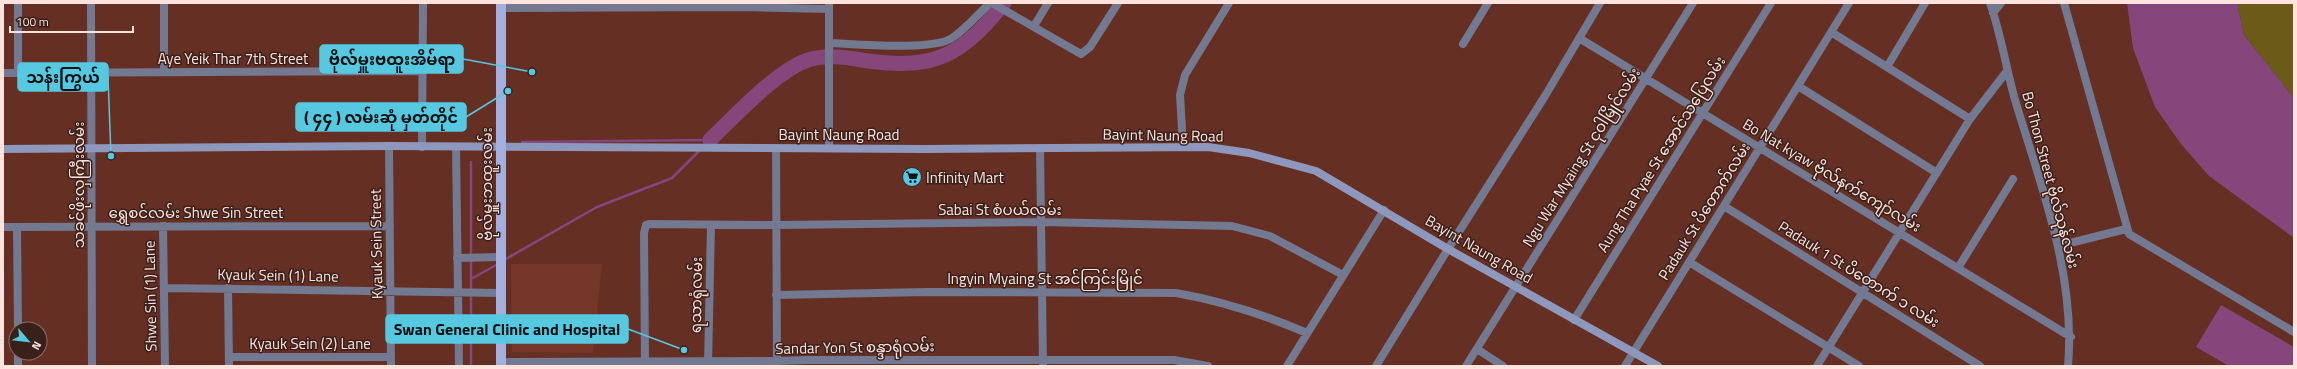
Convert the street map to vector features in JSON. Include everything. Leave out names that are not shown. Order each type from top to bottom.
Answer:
[{"type":"main road","name":"ဗိုလ်မှူးဘထူးလမ်း","points":[[501,6],[501,364]]},
{"type":"main road","name":"Bayint Naung Road","points":[[3,149],[92,150],[390,146],[776,148],[1208,147],[1249,153],[1316,171],[1448,249],[1658,366]]},
{"type":"street","points":[[18,3],[18,73]]},
{"type":"street","name":"သခင်ဖိုးလှကြီးလမ်း","points":[[91,3],[92,366]]},
{"type":"street","points":[[164,3],[164,72]]},
{"type":"street","points":[[422,147],[423,3]]},
{"type":"street","points":[[1034,26],[1048,3]]},
{"type":"street","points":[[831,47],[895,46],[936,43],[951,39],[994,4],[1081,54],[1090,47],[1118,3]]},
{"type":"street","points":[[1183,147],[1180,96],[1185,75],[1229,3]]},
{"type":"street","points":[[1463,44],[1488,3]]},
{"type":"street","points":[[1376,366],[1545,96],[1600,3]]},
{"type":"street","name":"Ngu War Myaing St ငုဝါမြိုင်လမ်း","points":[[1466,366],[1693,3]]},
{"type":"street","name":"Aung Tha Pyae St အောင်သပြေလမ်း","points":[[1574,320],[1771,3]]},
{"type":"street","name":"Padauk St ပိတောက်လမ်း","points":[[1625,366],[1849,3]]},
{"type":"street","points":[[1887,67],[1925,3]]},
{"type":"street","name":"Bo Thon Street ဗိုလ်သုန်လမ်း","points":[[1990,3],[1994,13],[2007,71],[2058,246],[2071,336],[2068,366]]},
{"type":"street","points":[[1994,13],[2001,3]]},
{"type":"street","points":[[2064,3],[2126,229],[2133,238],[2294,332]]},
{"type":"street","points":[[501,6],[829,6],[831,47],[829,148]]},
{"type":"street","points":[[1831,32],[1970,119]]},
{"type":"street","name":"Bo Nat kyaw ဗိုလ်နက်ကျော်လမ်း","points":[[1579,38],[2071,336]]},
{"type":"street","name":"Aye Yeik Thar 7th Street","points":[[3,73],[422,71]]},
{"type":"street","points":[[1817,366],[1970,119],[2007,71]]},
{"type":"street","points":[[1798,86],[1937,173]]},
{"type":"street","name":"Kyauk Sein Street","points":[[390,146],[391,366]]},
{"type":"street","points":[[456,147],[462,292],[459,366]]},
{"type":"street","points":[[776,148],[777,364]]},
{"type":"street","points":[[1040,148],[1043,363]]},
{"type":"street","points":[[1958,268],[2013,179]]},
{"type":"street","name":"Padauk 1 St ပိတောက် ၁ လမ်း","points":[[1724,206],[1980,366]]},
{"type":"street","points":[[1287,366],[1384,210]]},
{"type":"street","name":"Sabai St စံပယ်လမ်း","points":[[645,364],[644,233],[646,225],[650,224],[776,225],[1041,222],[1232,226],[1270,236],[1343,275]]},
{"type":"street","name":"ရသာရုံလမ်း","points":[[708,364],[711,225]]},
{"type":"street","name":"ရွှေစင်လမ်း Shwe Sin Street","points":[[3,226],[390,226]]},
{"type":"street","points":[[17,226],[18,321]]},
{"type":"street","name":"Shwe Sin (1) Lane","points":[[163,226],[165,366]]},
{"type":"street","points":[[2058,246],[2126,229]]},
{"type":"street","points":[[460,258],[501,257]]},
{"type":"street","points":[[1689,262],[1859,366]]},
{"type":"street","name":"Kyauk Sein (1) Lane","points":[[164,288],[500,293]]},
{"type":"street","points":[[228,288],[229,366]]},
{"type":"street","name":"Ingyin Myaing St အင်ကြင်းမြိုင်","points":[[776,295],[1041,292],[1176,293],[1205,298],[1265,315],[1307,333]]},
{"type":"street","points":[[1477,349],[1503,366]]},
{"type":"street","name":"Kyauk Sein (2) Lane","points":[[229,357],[391,357]]},
{"type":"street","name":"Sandar Yon St စန္ဒာရုံလမ်း","points":[[501,364],[777,364],[808,360],[1043,363],[1174,360],[1208,366]]},
{"type":"shaded area","points":[[2127,3],[2237,3],[2244,35],[2294,98],[2294,238],[2209,176],[2181,144],[2155,107],[2133,48]]},
{"type":"shaded area","points":[[2237,3],[2294,3],[2294,98],[2244,35]]},
{"type":"shaded area","points":[[511,264],[602,264],[593,353],[512,352]]},
{"type":"shaded area","points":[[2221,305],[2294,347],[2294,366],[2229,366],[2196,347]]},
{"type":"waterway","points":[[710,140],[758,94],[785,72],[798,64],[811,59],[825,57],[840,57],[892,63],[912,63],[930,60],[946,55],[960,47],[975,35],[1004,3]]},
{"type":"waterway","points":[[522,142],[710,140]]},
{"type":"waterway","points":[[705,145],[710,140]]},
{"type":"waterway","points":[[504,260],[597,207],[672,178],[700,150]]},
{"type":"waterway","points":[[471,162],[471,279]]},
{"type":"waterway","points":[[471,366],[471,279],[498,264]]},
{"type":"place","name":"ဗိုလ်မှူးဗထူးအိမ်ရာ","points":[[532,72]]},
{"type":"place","name":"( ၄၄ ) လမ်းဆုံ မှတ်တိုင်","points":[[508,91]]},
{"type":"place","name":"သန်းကြွယ်","points":[[111,156]]},
{"type":"place","name":"Infinity Mart","points":[[912,177]]},
{"type":"place","name":"Swan General Clinic and Hospital","points":[[684,350]]}]
